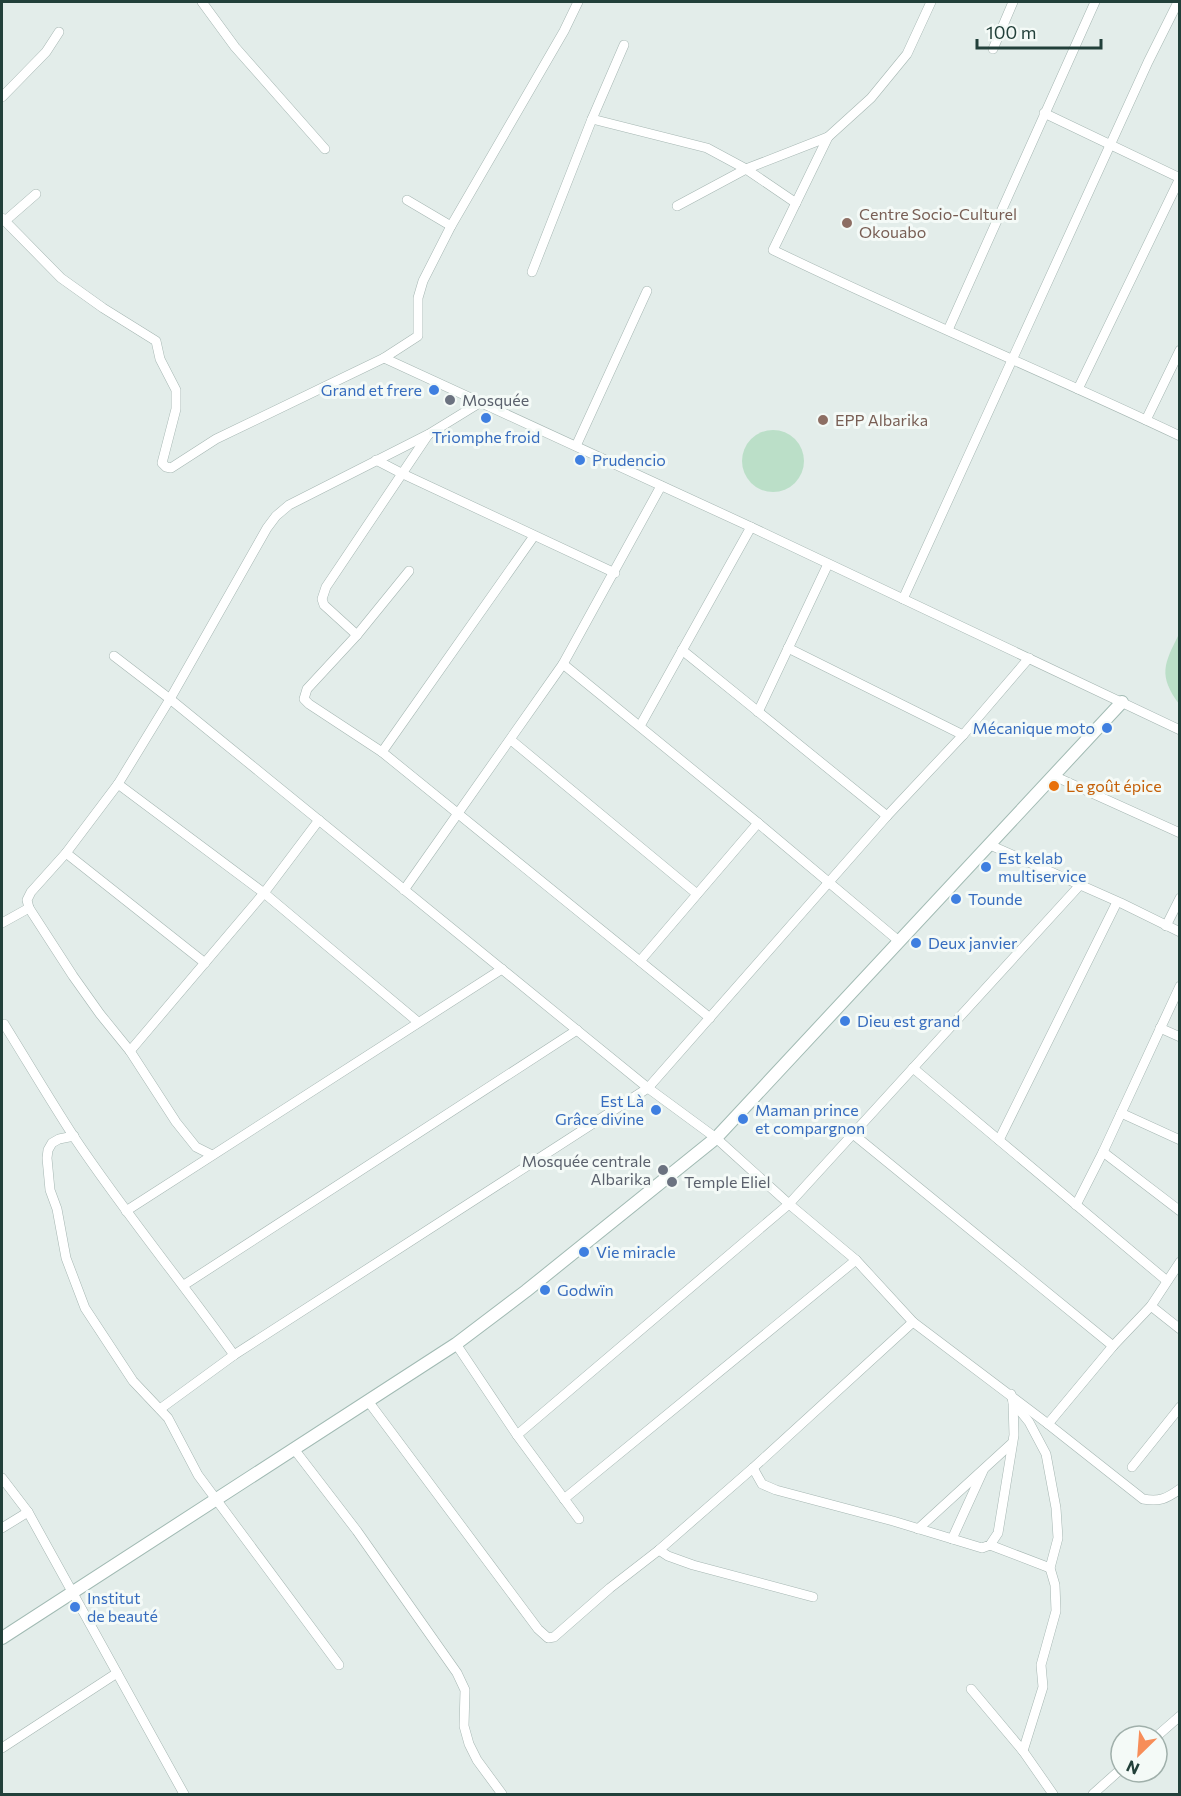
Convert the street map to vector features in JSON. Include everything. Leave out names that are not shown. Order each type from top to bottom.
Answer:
[{"type":"street","points":[[202,2],[235,47],[325,149]]},
{"type":"street","points":[[36,195],[3,219],[61,278],[156,341],[160,359],[176,390],[176,409],[162,463],[171,468],[216,439],[384,358],[418,336],[420,290],[451,226],[564,31],[578,2]]},
{"type":"street","points":[[677,206],[746,169],[828,137],[871,98],[907,54],[931,2]]},
{"type":"street","points":[[993,49],[1013,2]]},
{"type":"street","points":[[948,330],[1095,2]]},
{"type":"street","points":[[903,599],[1178,2]]},
{"type":"street","points":[[2,97],[45,52],[59,32]]},
{"type":"street","points":[[531,272],[624,45]]},
{"type":"street","points":[[1044,113],[1179,178],[1078,389]]},
{"type":"street","points":[[592,119],[707,148],[746,169],[796,203]]},
{"type":"street","points":[[828,137],[773,250],[1179,436]]},
{"type":"street","points":[[407,200],[451,226]]},
{"type":"street","points":[[576,446],[647,291]]},
{"type":"street","points":[[1146,420],[1179,350]]},
{"type":"street","points":[[384,358],[751,527],[1179,730]]},
{"type":"street","points":[[213,1155],[196,1147],[176,1122],[130,1051],[93,1005],[29,908],[27,900],[118,784],[276,516],[289,505],[429,434],[481,402]]},
{"type":"street","points":[[357,634],[324,605],[322,599],[326,587],[429,434]]},
{"type":"street","points":[[376,460],[615,573]]},
{"type":"street","points":[[404,890],[563,664],[662,486]]},
{"type":"street","points":[[640,726],[751,527]]},
{"type":"street","points":[[382,752],[534,536]]},
{"type":"street","points":[[758,712],[828,564]]},
{"type":"street","points":[[409,571],[357,634],[307,689],[304,699],[382,752],[710,1018]]},
{"type":"street","points":[[788,648],[963,735]]},
{"type":"street","points":[[682,650],[887,816]]},
{"type":"street","points":[[114,656],[648,1088],[716,1138],[856,1260],[913,1322],[1036,1414],[1143,1499],[1164,1500],[1179,1490]]},
{"type":"street","points":[[160,1409],[234,1355],[648,1088],[1029,658]]},
{"type":"street","points":[[563,664],[900,942]]},
{"type":"street","points":[[2,1638],[456,1344],[536,1284],[716,1138],[1122,702]]},
{"type":"street","points":[[511,740],[697,894]]},
{"type":"street","points":[[1054,776],[1179,833]]},
{"type":"street","points":[[118,784],[264,893],[418,1022]]},
{"type":"street","points":[[130,1051],[264,893],[319,820]]},
{"type":"street","points":[[640,961],[758,823]]},
{"type":"street","points":[[990,845],[1179,932]]},
{"type":"street","points":[[66,853],[205,963]]},
{"type":"street","points":[[517,1435],[789,1204],[1080,885]]},
{"type":"street","points":[[1166,926],[1179,898]]},
{"type":"street","points":[[999,1140],[1117,902]]},
{"type":"street","points":[[2,923],[29,908]]},
{"type":"street","points":[[126,1211],[502,969]]},
{"type":"street","points":[[1076,1205],[1103,1152],[1179,986]]},
{"type":"street","points":[[4,1024],[74,1136],[126,1211],[184,1285],[234,1355]]},
{"type":"street","points":[[1160,1028],[1179,1037]]},
{"type":"street","points":[[184,1285],[576,1030]]},
{"type":"street","points":[[913,1068],[1167,1281]]},
{"type":"street","points":[[1121,1113],[1179,1140]]},
{"type":"street","points":[[853,1134],[1113,1346]]},
{"type":"street","points":[[74,1136],[52,1143],[47,1158],[50,1190],[57,1209],[66,1258],[85,1308],[133,1381],[168,1418],[198,1475],[339,1665]]},
{"type":"street","points":[[1103,1152],[1179,1211]]},
{"type":"street","points":[[564,1499],[856,1260]]},
{"type":"street","points":[[1048,1424],[1113,1346],[1151,1306],[1179,1262]]},
{"type":"street","points":[[1151,1306],[1179,1329]]},
{"type":"street","points":[[368,1401],[538,1629],[548,1638],[554,1637],[610,1588],[659,1550],[913,1322]]},
{"type":"street","points":[[456,1344],[517,1435],[579,1519]]},
{"type":"street","points":[[1012,1398],[1029,1422],[1046,1454],[1056,1508],[1058,1538],[1050,1568],[1055,1585],[1056,1611],[1041,1665],[1043,1687],[1023,1751]]},
{"type":"street","points":[[753,1468],[762,1484],[776,1490],[982,1548],[990,1545],[998,1533],[1013,1440],[1012,1398]]},
{"type":"street","points":[[1132,1467],[1179,1407]]},
{"type":"street","points":[[918,1529],[984,1469],[1036,1414]]},
{"type":"street","points":[[294,1449],[357,1531],[458,1673],[465,1690],[464,1726],[469,1744],[477,1760],[502,1794]]},
{"type":"street","points":[[952,1539],[984,1469]]},
{"type":"street","points":[[2,1478],[28,1512],[184,1794]]},
{"type":"street","points":[[2,1528],[28,1512]]},
{"type":"street","points":[[990,1545],[1050,1568]]},
{"type":"street","points":[[659,1550],[668,1556],[693,1565],[813,1597]]},
{"type":"street","points":[[2,1749],[117,1673]]},
{"type":"street","points":[[971,1689],[1023,1751],[1053,1794]]},
{"type":"street","points":[[1093,1794],[1109,1780]]},
{"type":"green space","points":[[773,430],[795,439],[804,461],[795,483],[773,492],[751,483],[742,461],[751,439]]},
{"type":"green space","points":[[1179,634],[1179,704],[1168,685],[1166,669]]},
{"type":"place","name":"Centre Socio-Culturel Okouabo","points":[[847,223]]},
{"type":"place","name":"Grand et frere","points":[[434,390]]},
{"type":"place","name":"Mosquée","points":[[450,400]]},
{"type":"place","name":"Triomphe froid","points":[[486,418]]},
{"type":"place","name":"EPP Albarika","points":[[823,420]]},
{"type":"place","name":"Prudencio","points":[[580,460]]},
{"type":"place","name":"Mécanique moto","points":[[1107,728]]},
{"type":"place","name":"Le goût épice","points":[[1054,786]]},
{"type":"place","name":"Est kelab multiservice","points":[[986,867]]},
{"type":"place","name":"Tounde","points":[[956,899]]},
{"type":"place","name":"Deux janvier","points":[[916,943]]},
{"type":"place","name":"Dieu est grand","points":[[845,1021]]},
{"type":"place","name":"Est Là Grâce divine","points":[[656,1110]]},
{"type":"place","name":"Maman prince et compargnon","points":[[743,1119]]},
{"type":"place","name":"Mosquée centrale Albarika","points":[[663,1170]]},
{"type":"place","name":"Temple Eliel","points":[[672,1182]]},
{"type":"place","name":"Vie miracle","points":[[584,1252]]},
{"type":"place","name":"Godwïn","points":[[545,1290]]},
{"type":"place","name":"Institut de beauté","points":[[75,1607]]}]
